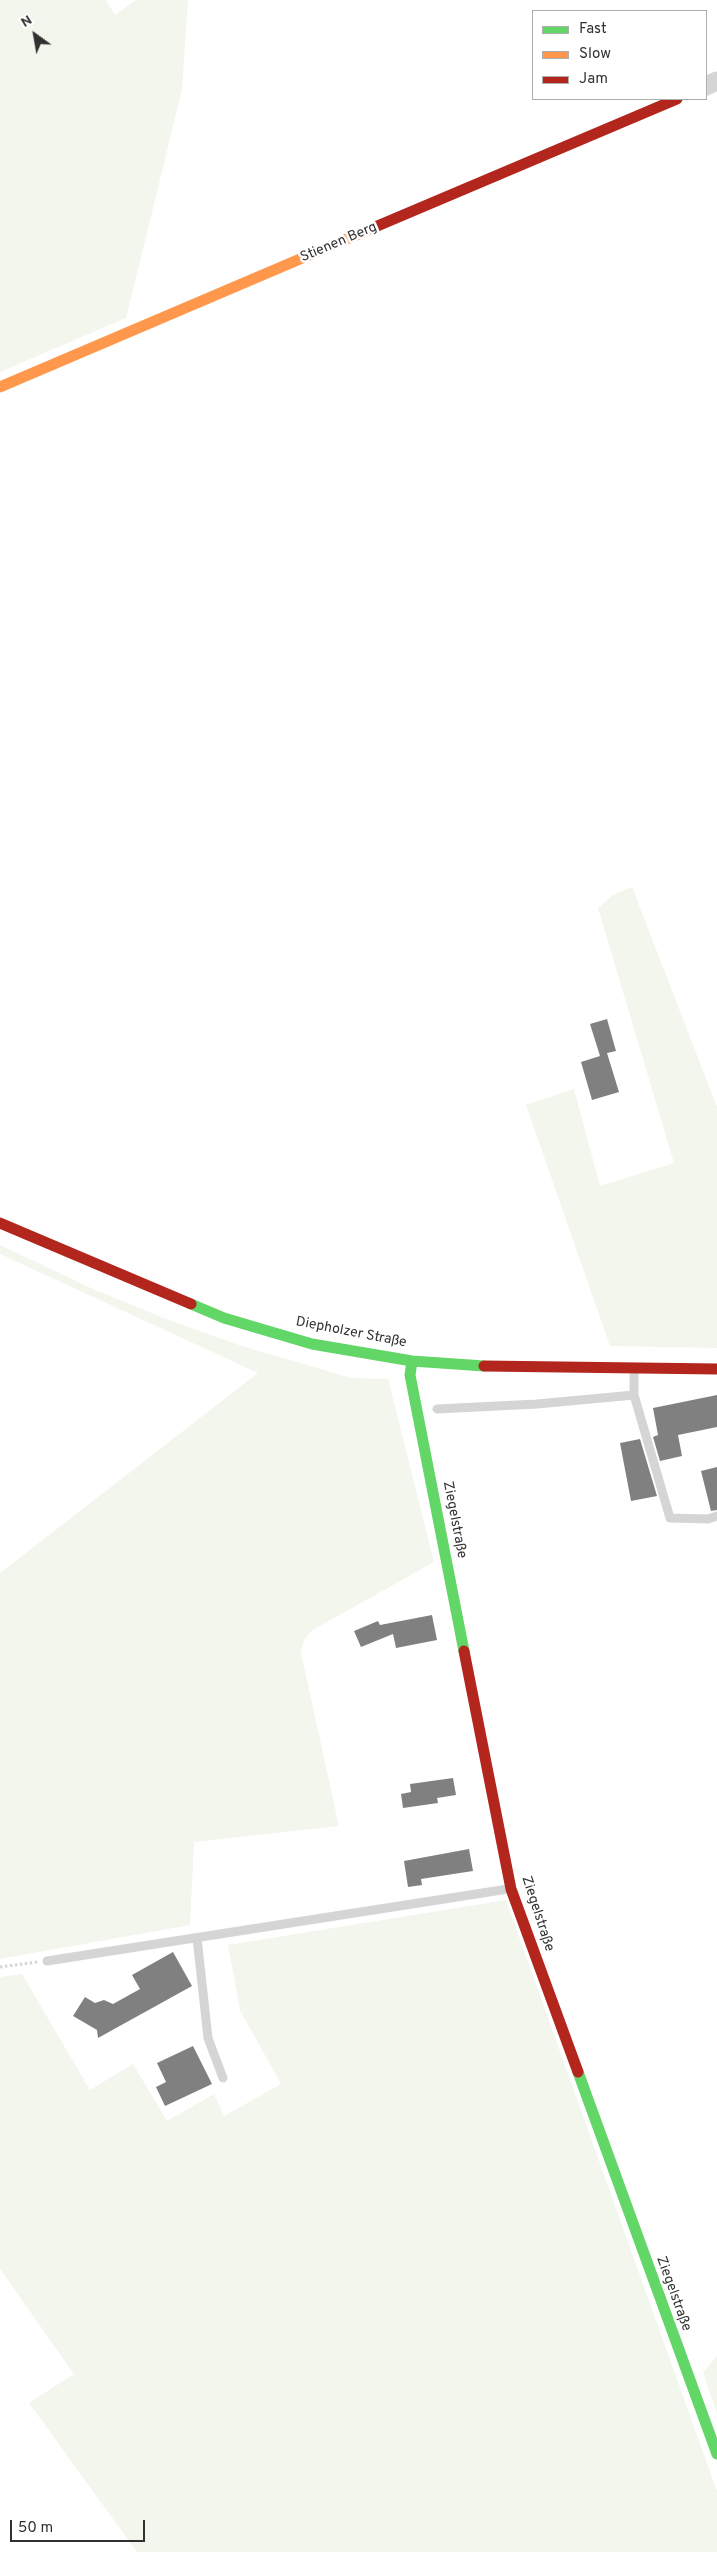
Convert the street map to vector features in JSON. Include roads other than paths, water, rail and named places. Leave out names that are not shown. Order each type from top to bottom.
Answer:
[{"type":"street","name":"Stienen Berg","points":[[0,387],[675,100]]},
{"type":"street","name":"Diepholzer Straße","points":[[0,1223],[224,1318],[312,1344],[412,1361],[518,1368],[717,1369]]},
{"type":"street","name":"Ziegelstraße","points":[[412,1361],[410,1375],[511,1889],[717,2454]]},
{"type":"lane","points":[[634,1368],[634,1395],[670,1518],[708,1519],[717,1516]]},
{"type":"lane","points":[[437,1409],[537,1404],[634,1395]]},
{"type":"lane","points":[[47,1961],[511,1889]]},
{"type":"lane","points":[[197,1938],[208,2038],[223,2078]]}]
